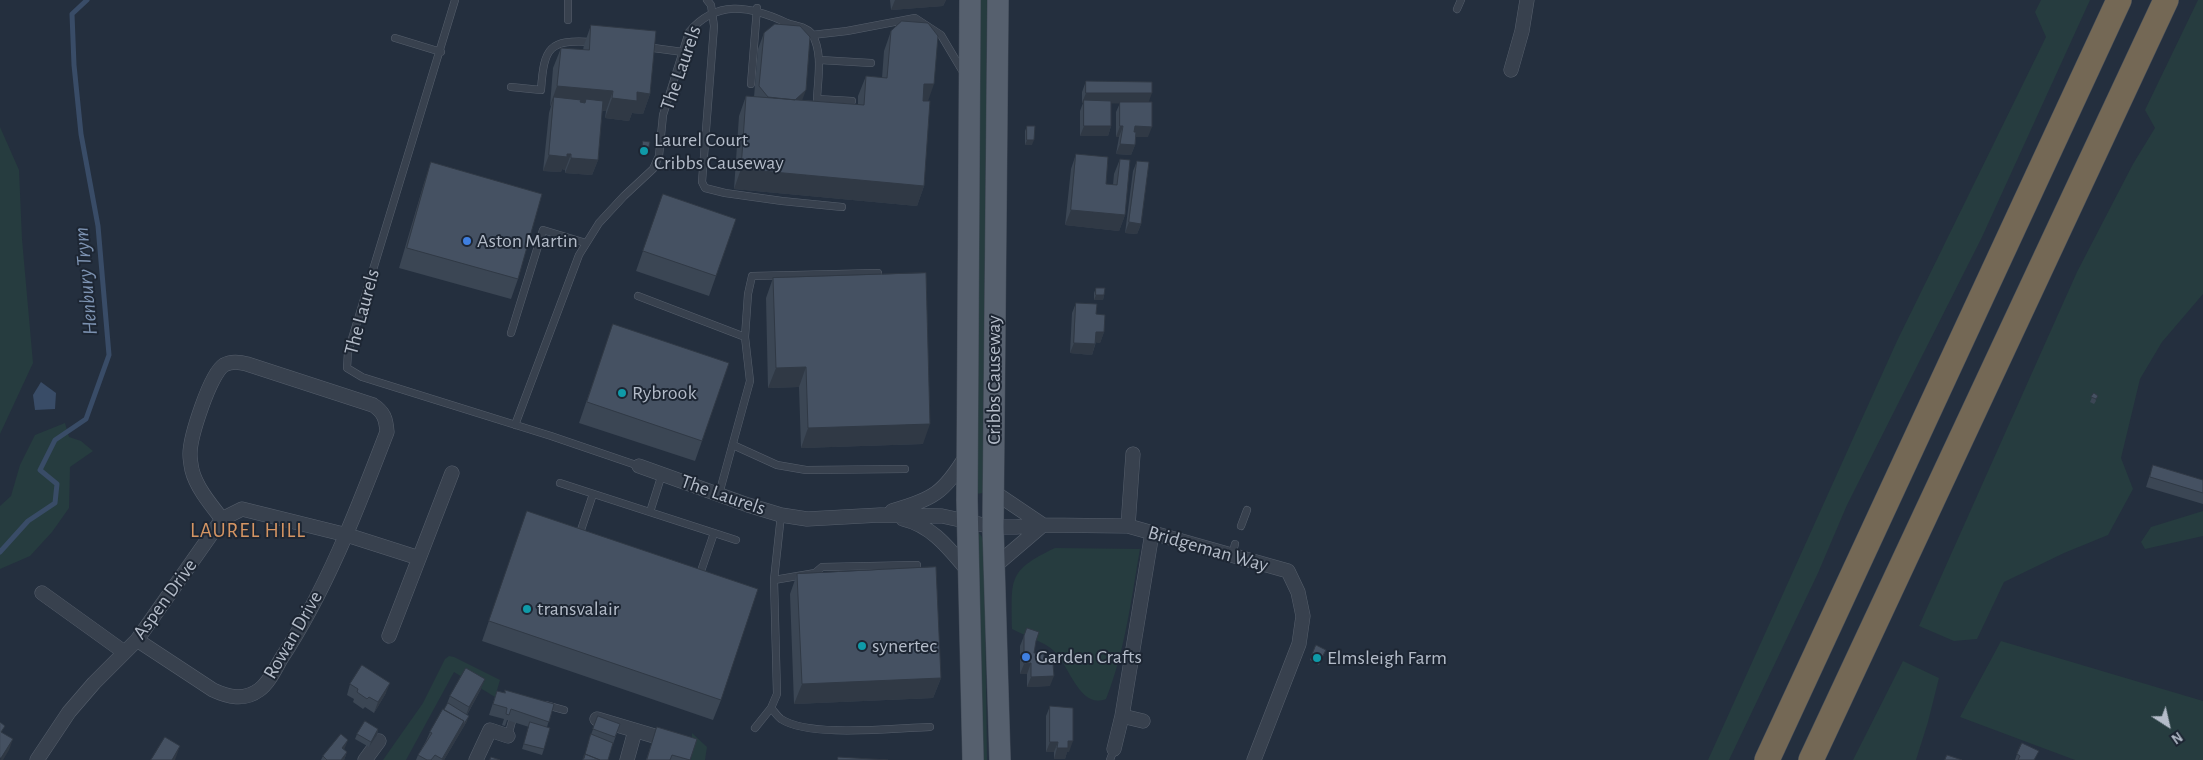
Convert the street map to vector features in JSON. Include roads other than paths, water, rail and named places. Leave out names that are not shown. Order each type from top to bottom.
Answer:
[{"type":"highway","points":[[1767,760],[2119,0]]},
{"type":"highway","points":[[1811,760],[2166,0]]},
{"type":"main road","name":"Cribbs Causeway","points":[[970,0],[968,522],[973,760]]},
{"type":"main road","name":"Cribbs Causeway","points":[[998,0],[993,526],[996,566],[1000,760]]},
{"type":"street","points":[[1511,70],[1522,31],[1527,0]]},
{"type":"street","name":"Rowan Drive","points":[[137,640],[213,690],[233,697],[253,694],[264,686],[288,650],[347,535],[387,432],[386,419],[380,409],[373,405],[247,364],[237,362],[225,365],[216,373],[207,392],[190,454],[192,472],[208,502],[222,519]]},
{"type":"street","name":"The Laurels","points":[[880,515],[924,501],[940,490],[952,480],[968,452]]},
{"type":"street","name":"Bridgeman Way","points":[[1128,526],[1133,454]]},
{"type":"street","name":"The Laurels","points":[[639,466],[781,515],[807,519],[880,515],[942,516],[993,526]]},
{"type":"street","points":[[389,636],[452,473]]},
{"type":"street","points":[[994,492],[1044,525],[996,566]]},
{"type":"street","name":"Aspen Drive","points":[[42,593],[124,652],[137,640],[222,519],[242,508],[347,535],[419,558]]},
{"type":"street","name":"The Laurels","points":[[880,515],[906,520],[928,529],[943,542],[969,572]]},
{"type":"street","name":"Bridgeman Way","points":[[993,526],[1128,526],[1233,550],[1288,571],[1298,592],[1303,616],[1299,644],[1254,760]]},
{"type":"street","points":[[1112,754],[1122,716],[1152,533]]},
{"type":"street","points":[[37,760],[69,712],[124,652]]},
{"type":"street","points":[[1122,716],[1143,721]]},
{"type":"street","points":[[597,719],[661,738]]},
{"type":"street","points":[[476,760],[490,730],[508,736]]},
{"type":"street","points":[[627,760],[636,732]]},
{"type":"street","points":[[365,760],[379,741]]},
{"type":"lane","name":"The Laurels","points":[[455,0],[441,52],[348,352],[348,368],[362,377],[639,466]]},
{"type":"lane","points":[[568,0],[568,20]]},
{"type":"lane","points":[[1457,9],[1461,0]]},
{"type":"lane","name":"The Laurels","points":[[515,425],[578,254],[599,224],[624,196],[653,169],[659,156],[663,115],[683,52],[696,19],[709,2],[742,2],[789,24],[808,30],[812,35]]},
{"type":"lane","points":[[709,2],[714,26],[702,182],[704,188],[772,200],[842,207]]},
{"type":"lane","points":[[751,84],[757,8]]},
{"type":"lane","points":[[852,101],[817,99],[820,60],[812,35],[847,31],[915,18],[941,35],[970,83]]},
{"type":"lane","points":[[395,38],[441,52]]},
{"type":"lane","points":[[511,86],[541,90],[542,63],[552,47],[567,40],[601,42]]},
{"type":"lane","points":[[637,46],[683,52]]},
{"type":"lane","points":[[820,60],[871,63]]},
{"type":"lane","points":[[511,333],[543,230],[586,243]]},
{"type":"lane","points":[[719,494],[750,381],[745,337],[748,294],[752,276],[878,273]]},
{"type":"lane","points":[[638,296],[745,337]]},
{"type":"lane","points":[[733,445],[777,465],[806,470],[905,469]]},
{"type":"lane","points":[[650,512],[662,474]]},
{"type":"lane","points":[[560,483],[736,540]]},
{"type":"lane","points":[[578,541],[593,494]]},
{"type":"lane","points":[[1241,526],[1247,510]]},
{"type":"lane","points":[[755,728],[771,708],[776,694],[774,580],[781,515]]},
{"type":"lane","points":[[699,577],[714,533]]},
{"type":"lane","points":[[774,580],[815,573],[822,567],[917,565]]},
{"type":"lane","points":[[537,703],[564,710]]},
{"type":"lane","points":[[508,736],[516,705]]},
{"type":"lane","points":[[771,708],[782,719],[789,722],[828,730],[930,727]]},
{"type":"water","points":[[41,382],[56,393],[55,409],[35,410],[33,395]]},
{"type":"waterway","name":"Henbury Trym","points":[[0,552],[28,521],[55,503],[57,484],[40,470],[55,440],[86,419],[109,355],[98,226],[81,134],[74,65],[72,14],[87,0]]},
{"type":"place","name":"Laurel Court Cribbs Causeway","points":[[644,151]]},
{"type":"place","name":"Aston Martin","points":[[467,241]]},
{"type":"place","name":"Rybrook","points":[[622,393]]},
{"type":"place","name":"transvalair","points":[[527,609]]},
{"type":"place","name":"synertec","points":[[862,646]]},
{"type":"place","name":"Garden Crafts","points":[[1026,657]]},
{"type":"place","name":"Elmsleigh Farm","points":[[1317,658]]},
{"type":"district","name":"LAUREL HILL","points":[[248,531]]}]
